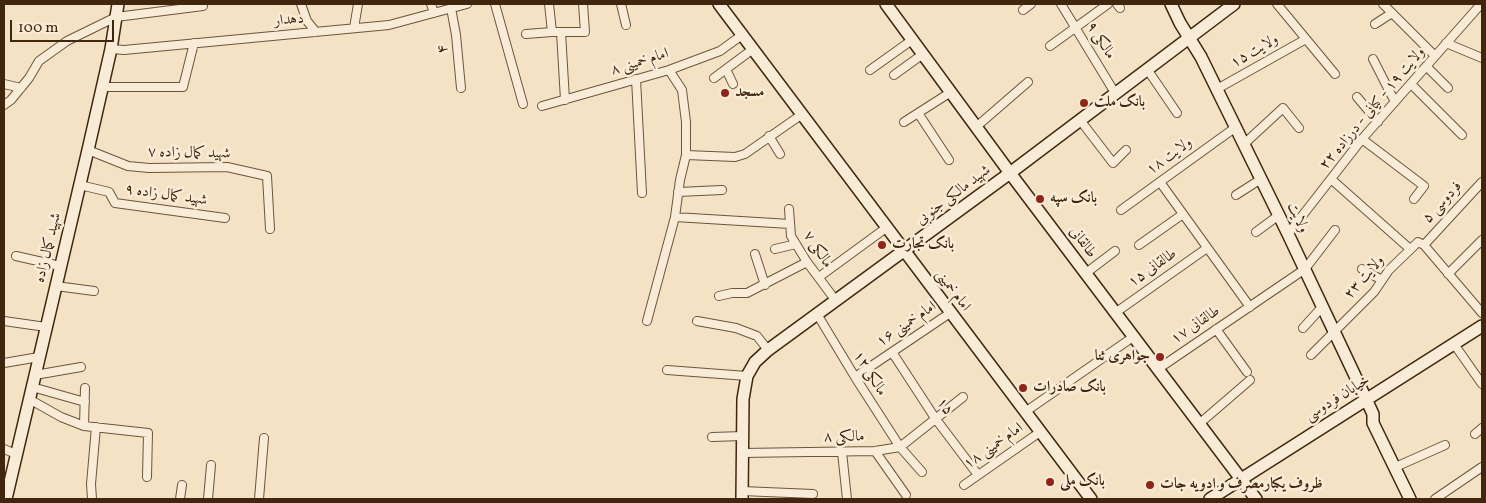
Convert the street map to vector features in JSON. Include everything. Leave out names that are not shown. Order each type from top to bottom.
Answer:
[{"type":"street","name":"شهید کمال زاده","points":[[6,499],[111,49],[118,4]]},
{"type":"street","points":[[301,4],[307,21],[316,32]]},
{"type":"street","points":[[354,28],[358,4]]},
{"type":"street","points":[[431,4],[434,13]]},
{"type":"street","name":"دهدار","points":[[111,49],[124,50],[389,25],[466,4]]},
{"type":"street","points":[[495,4],[523,104]]},
{"type":"street","points":[[549,4],[552,32]]},
{"type":"street","points":[[526,34],[585,32],[584,4]]},
{"type":"street","points":[[621,4],[626,25]]},
{"type":"street","name":"امام خمینی","points":[[718,4],[1091,499]]},
{"type":"street","name":"طالقانی","points":[[886,4],[1010,173],[1256,499]]},
{"type":"street","points":[[1023,10],[1031,4]]},
{"type":"street","name":"مالکی ۹","points":[[1061,4],[1115,92]]},
{"type":"street","points":[[1050,46],[1108,4]]},
{"type":"street","name":"ولایت","points":[[1171,4],[1218,89],[1373,414],[1379,420],[1417,499]]},
{"type":"street","name":"ولایت","points":[[1179,4],[1186,20],[1190,37]]},
{"type":"street","name":"شهید مالکی جنوبی","points":[[742,495],[743,399],[747,376],[755,362],[768,350],[904,252],[1234,4]]},
{"type":"street","points":[[1277,4],[1335,74]]},
{"type":"street","points":[[1383,4],[1435,56]]},
{"type":"street","name":"ولایت ۱۹ - کیانی - درزاده ۲۲","points":[[1288,234],[1362,140],[1481,4]]},
{"type":"street","points":[[4,105],[11,100],[29,78],[39,61],[67,40],[116,17],[204,6]]},
{"type":"street","name":"۴","points":[[451,8],[456,35],[461,88]]},
{"type":"street","points":[[1375,24],[1392,13]]},
{"type":"street","points":[[561,32],[565,100]]},
{"type":"street","name":"امام خمینی ۸","points":[[542,106],[669,70],[720,51],[742,35]]},
{"type":"street","name":"ولایت ۱۵","points":[[1218,89],[1306,39]]},
{"type":"street","points":[[870,70],[912,40]]},
{"type":"street","points":[[102,87],[183,87],[194,43]]},
{"type":"street","points":[[1446,43],[1482,58]]},
{"type":"street","points":[[714,78],[753,49]]},
{"type":"street","points":[[894,75],[923,54]]},
{"type":"street","points":[[1373,59],[1395,102]]},
{"type":"street","points":[[1426,66],[1448,88]]},
{"type":"street","points":[[726,69],[733,84]]},
{"type":"street","points":[[1146,69],[1177,113]]},
{"type":"street","points":[[647,321],[675,216],[686,155],[686,122],[682,90],[669,70]]},
{"type":"street","points":[[636,79],[642,193]]},
{"type":"street","points":[[976,127],[1028,82]]},
{"type":"street","points":[[4,84],[21,88]]},
{"type":"street","points":[[1411,84],[1462,135]]},
{"type":"street","points":[[904,122],[951,92]]},
{"type":"street","points":[[1357,97],[1378,122]]},
{"type":"street","points":[[1244,144],[1283,108],[1299,128]]},
{"type":"street","points":[[918,113],[949,160]]},
{"type":"street","points":[[686,155],[735,157],[745,154],[801,115]]},
{"type":"street","points":[[1080,120],[1113,163],[1126,150]]},
{"type":"street","name":"ولایت ۱۸","points":[[1121,210],[1236,126]]},
{"type":"street","points":[[770,136],[780,154]]},
{"type":"street","points":[[1362,140],[1424,186],[1414,199]]},
{"type":"street","name":"شهید کمال زاده ۷","points":[[88,150],[128,166],[149,168],[228,167],[267,176],[270,229]]},
{"type":"street","points":[[1236,195],[1261,179]]},
{"type":"street","points":[[1331,179],[1410,249]]},
{"type":"street","points":[[1160,182],[1250,307]]},
{"type":"street","name":"فردوسی ۵","points":[[1421,244],[1482,182]]},
{"type":"street","name":"شهید کمال زاده ۹","points":[[80,185],[108,192],[115,203],[225,218]]},
{"type":"street","points":[[678,192],[722,190]]},
{"type":"street","name":"مالکی ۷","points":[[789,209],[791,236],[807,262],[836,300]]},
{"type":"street","points":[[1139,245],[1183,214]]},
{"type":"street","points":[[1256,232],[1278,215]]},
{"type":"street","points":[[675,216],[790,224]]},
{"type":"street","points":[[819,278],[886,228]]},
{"type":"street","name":"طالقانی ۱۷","points":[[1158,369],[1304,270],[1335,230]]},
{"type":"street","points":[[1448,274],[1482,240]]},
{"type":"street","points":[[775,249],[796,244]]},
{"type":"street","points":[[1421,244],[1482,313]]},
{"type":"street","name":"ولایت ۲۳","points":[[1311,355],[1374,292],[1389,270],[1410,249],[1421,244]]},
{"type":"street","name":"طالقانی ۱۵","points":[[1115,313],[1207,248]]},
{"type":"street","points":[[1086,274],[1115,251]]},
{"type":"street","points":[[755,254],[765,285]]},
{"type":"street","points":[[16,256],[60,266]]},
{"type":"street","points":[[719,296],[732,293],[747,293],[807,262]]},
{"type":"street","points":[[1362,269],[1382,280]]},
{"type":"street","points":[[56,286],[94,291]]},
{"type":"street","points":[[1303,328],[1322,307]]},
{"type":"street","name":"امام خمینی ۱۶","points":[[855,378],[950,313]]},
{"type":"street","name":"مالکی ۱۲","points":[[817,314],[855,378],[900,447],[922,472]]},
{"type":"street","points":[[4,321],[46,327]]},
{"type":"street","points":[[697,321],[736,328],[756,336],[768,350]]},
{"type":"street","name":"خیابان فردوسی","points":[[1210,499],[1482,326]]},
{"type":"street","points":[[1199,424],[1248,376],[1216,329]]},
{"type":"street","points":[[1025,412],[1133,337]]},
{"type":"street","points":[[1454,344],[1482,384]]},
{"type":"street","name":"۱۵","points":[[892,352],[935,418],[978,475]]},
{"type":"street","points":[[4,363],[38,358]]},
{"type":"street","points":[[34,375],[81,367]]},
{"type":"street","points":[[667,370],[747,376]]},
{"type":"street","points":[[32,387],[85,402]]},
{"type":"street","points":[[84,426],[86,388]]},
{"type":"street","points":[[900,447],[963,397]]},
{"type":"street","points":[[29,399],[60,417],[84,426],[148,433],[147,477]]},
{"type":"street","name":"ولایت","points":[[1373,414],[1373,423],[1410,499]]},
{"type":"street","points":[[92,499],[91,484],[96,428]]},
{"type":"street","points":[[1475,434],[1482,428]]},
{"type":"street","name":"امام خمینی ۱۸","points":[[964,485],[1040,432]]},
{"type":"street","points":[[712,437],[743,436]]},
{"type":"street","points":[[259,499],[264,438]]},
{"type":"street","points":[[1400,465],[1445,444]]},
{"type":"street","name":"مالکی ۸","points":[[742,453],[876,451],[900,447]]},
{"type":"street","points":[[4,449],[16,454]]},
{"type":"street","points":[[876,451],[906,495]]},
{"type":"street","points":[[842,452],[847,499]]},
{"type":"street","points":[[208,499],[211,465]]},
{"type":"street","points":[[1435,499],[1482,467]]},
{"type":"street","points":[[180,499],[182,485]]},
{"type":"street","points":[[742,495],[813,494]]},
{"type":"place","name":"مسجد","points":[[725,93]]},
{"type":"place","name":"بانک ملت","points":[[1084,103]]},
{"type":"place","name":"بانک سپه","points":[[1040,199]]},
{"type":"place","name":"بانک تجارت","points":[[882,245]]},
{"type":"place","name":"جواهری ثنا","points":[[1160,357]]},
{"type":"place","name":"بانک صادرات","points":[[1023,388]]},
{"type":"place","name":"بانک ملی","points":[[1050,482]]},
{"type":"place","name":"ظروف یکبارمصرف و ادویه جات","points":[[1150,485]]}]
